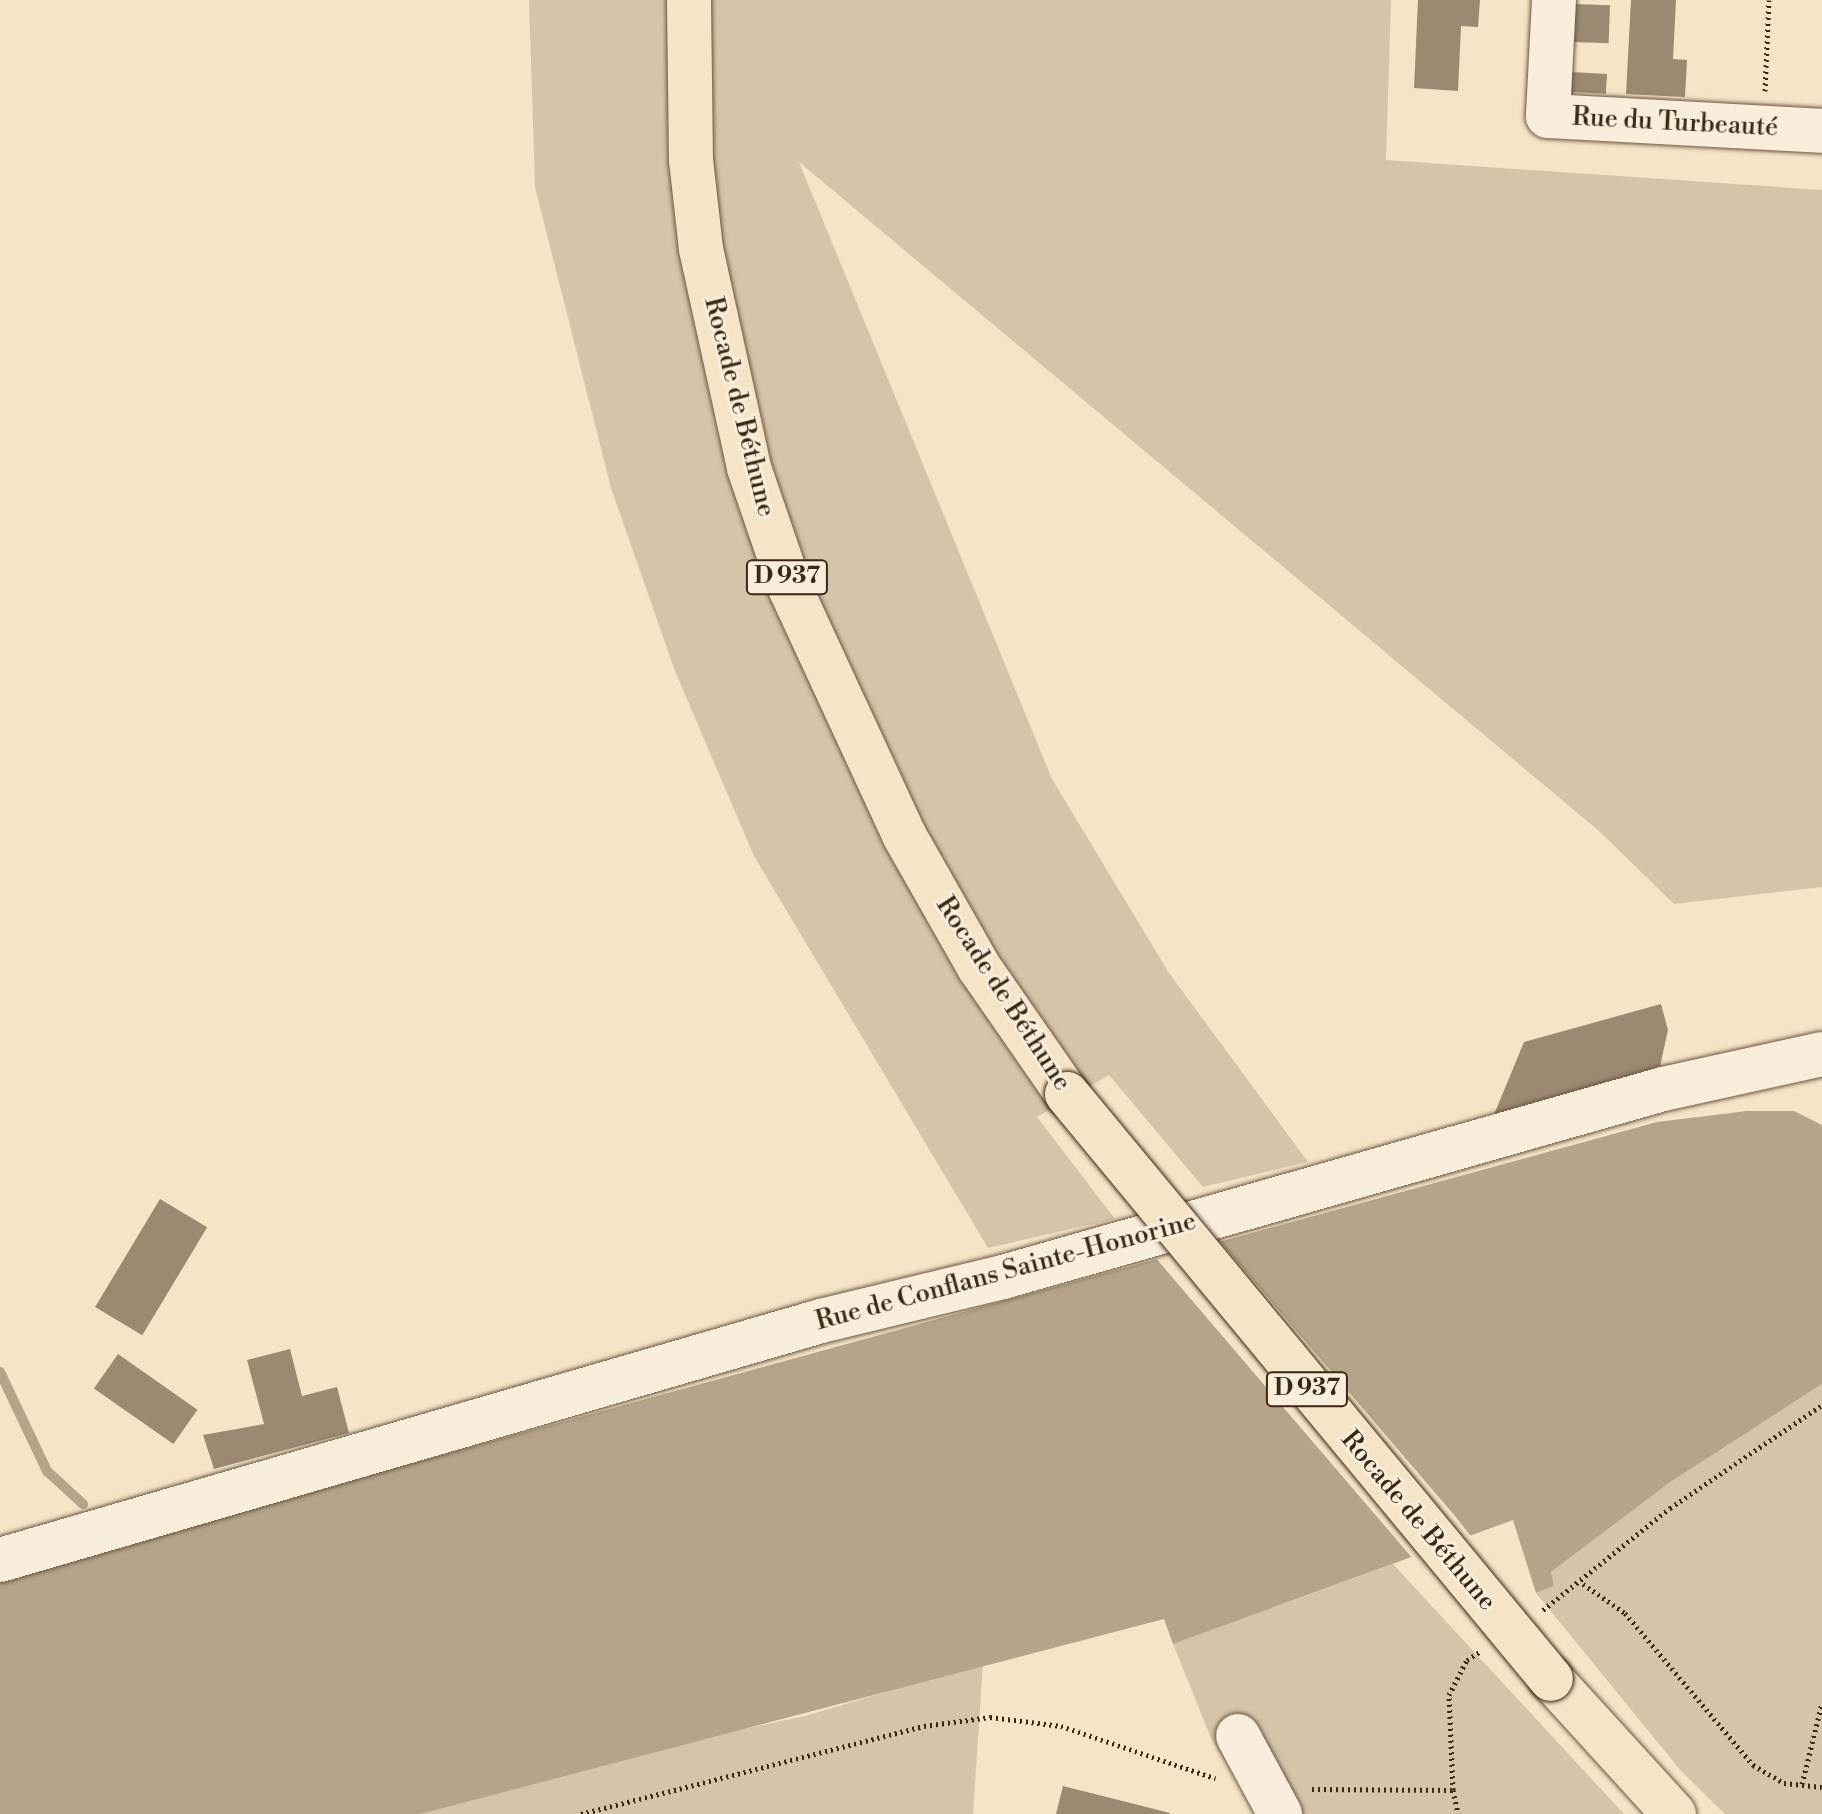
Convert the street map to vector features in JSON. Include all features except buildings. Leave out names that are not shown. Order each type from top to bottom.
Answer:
[{"type":"main road","name":"Rocade de Béthune","points":[[689,0],[691,160],[701,249],[749,468],[780,558],[904,835],[979,967],[1067,1094],[1551,1679],[1674,1814]]},
{"type":"street","name":"Rue du Turbeauté","points":[[1554,0],[1548,116],[1822,131]]},
{"type":"street","name":"Rue de Conflans Sainte-Honorine","points":[[0,1560],[195,1506],[532,1402],[1003,1277],[1663,1089],[1822,1054]]},
{"type":"street","points":[[1238,1736],[1274,1802]]},
{"type":"path","points":[[1764,127],[1769,0]]},
{"type":"path","points":[[1822,1405],[1670,1508],[1583,1584],[1625,1613],[1753,1765],[1784,1783],[1822,1787]]},
{"type":"path","points":[[1802,1784],[1822,1703]]},
{"type":"path","points":[[581,1814],[924,1726],[990,1717],[1061,1726],[1274,1802],[1453,1790],[1458,1814]]},
{"type":"shaded area","points":[[529,0],[1391,0],[1386,160],[1822,190],[1822,887],[1674,904],[1599,831],[799,162],[1052,779],[1169,973],[1308,1162],[1203,1187],[1109,1075],[1037,1117],[1115,1219],[988,1248],[754,856],[675,671],[611,488],[535,187]]},
{"type":"shaded area","points":[[1747,1111],[1794,1111],[1822,1125],[1822,1384],[1669,1483],[1551,1572],[1554,1586],[1536,1593],[1513,1520],[1173,1644],[1164,1619],[420,1814],[0,1814],[0,1576],[1657,1122]]},
{"type":"shaded area","points":[[1822,1384],[1822,1814],[1725,1814],[1681,1771],[1536,1593],[1554,1586],[1551,1572],[1669,1483]]},
{"type":"shaded area","points":[[1393,1564],[1624,1814],[1260,1814],[1211,1738],[1173,1644]]},
{"type":"shaded area","points":[[983,1663],[973,1814],[420,1814],[639,1751],[805,1716]]},
{"type":"pier","points":[[1217,1238],[1473,1539],[1414,1560],[1154,1256]]},
{"type":"waterway","points":[[0,1372],[47,1471],[83,1504]]}]
